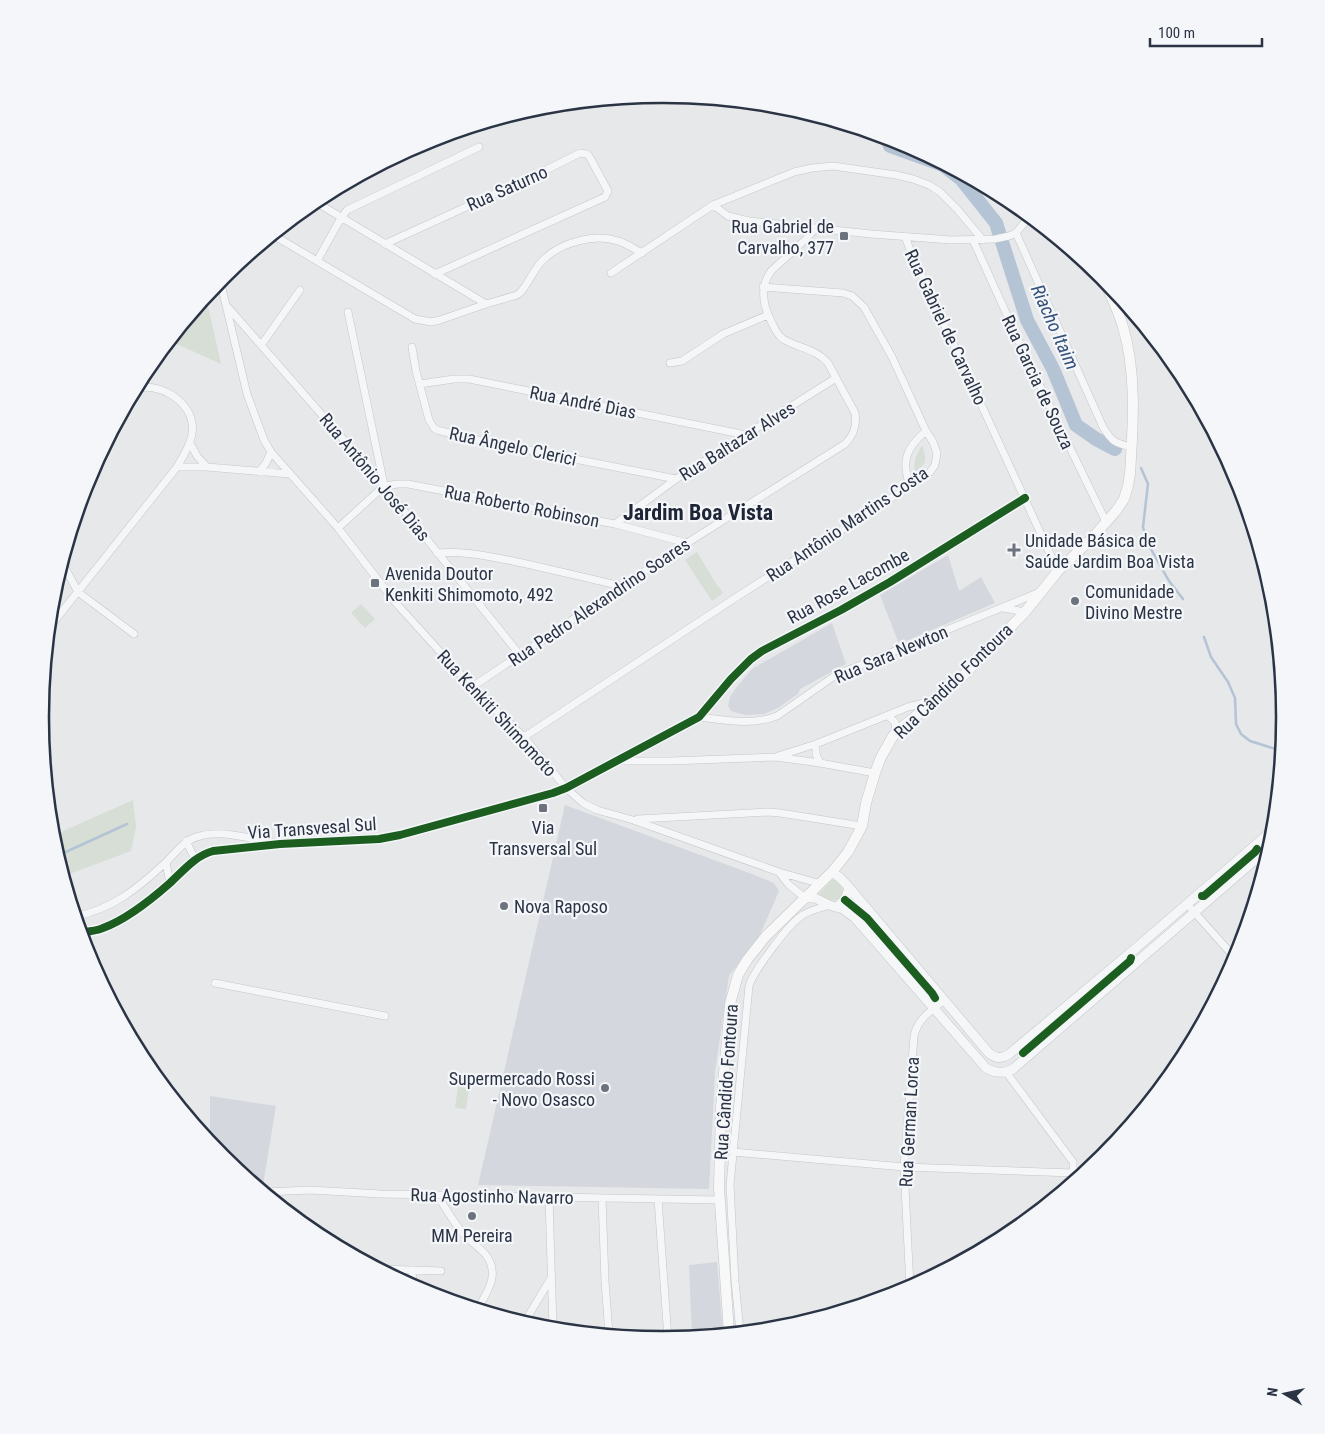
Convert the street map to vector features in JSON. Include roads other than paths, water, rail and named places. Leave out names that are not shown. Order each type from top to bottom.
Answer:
[{"type":"main road","name":"Rua Cândido Fontoura","points":[[729,1326],[719,1200],[721,1108],[730,1004],[738,975],[766,936],[821,884],[848,852],[862,826],[866,803],[875,773],[888,745],[896,733],[964,676],[1025,612],[1058,571],[1080,551],[1116,511],[1124,499],[1130,474],[1132,447],[1132,387],[1128,349],[1114,302]]},
{"type":"street","points":[[317,261],[347,210],[479,147]]},
{"type":"street","name":"Rua Saturno","points":[[385,244],[580,154],[587,154],[589,156],[608,191],[607,195],[435,274]]},
{"type":"street","points":[[611,273],[713,204],[794,172],[834,166],[896,174],[913,178],[929,185],[940,192],[957,209],[982,240]]},
{"type":"street","name":"Rua Gabriel de Carvalho","points":[[713,204],[721,212],[735,219],[905,236],[943,324],[1026,498],[1058,571]]},
{"type":"street","points":[[323,207],[486,304]]},
{"type":"street","points":[[905,236],[951,240],[995,239],[1013,235],[1025,222]]},
{"type":"street","points":[[764,287],[767,276],[771,271],[816,228]]},
{"type":"street","points":[[1013,235],[1103,427],[1110,439],[1132,447]]},
{"type":"street","points":[[279,238],[415,319],[431,322],[516,295],[521,292],[541,262],[549,254],[573,243],[586,239],[608,238],[626,244],[642,253]]},
{"type":"street","name":"Rua Garcia de Souza","points":[[973,240],[1026,357],[1106,522]]},
{"type":"street","name":"Rua Pedro Alexandrino Soares","points":[[472,686],[687,543],[845,444],[850,439],[856,422],[855,413],[828,363],[822,356],[780,337],[764,304],[764,287]]},
{"type":"street","name":"Rua Antônio Martins Costa","points":[[524,737],[910,486],[930,472],[935,465],[936,453],[934,442],[926,431],[892,357],[864,307],[852,296],[843,293],[764,287]]},
{"type":"street","name":"Rua Kenkiti Shimomoto","points":[[222,290],[249,403],[271,452],[338,528],[395,602],[472,686],[524,737],[566,788],[589,807],[633,820],[779,872],[821,884]]},
{"type":"street","points":[[262,344],[300,290]]},
{"type":"street","name":"Rua Antônio José Dias","points":[[225,303],[384,486],[520,655]]},
{"type":"street","points":[[338,528],[384,486],[348,312]]},
{"type":"street","points":[[670,363],[682,361],[723,334],[768,315]]},
{"type":"street","name":"Rua Ângelo Clerici","points":[[412,347],[429,420],[437,430],[472,439],[676,479]]},
{"type":"street","name":"Rua Baltazar Alves","points":[[615,524],[676,479],[836,378]]},
{"type":"street","name":"Rua André Dias","points":[[420,384],[454,379],[469,379],[746,434]]},
{"type":"street","points":[[57,618],[177,467],[190,443],[192,424],[190,414],[183,404],[172,395],[155,388],[145,387]]},
{"type":"street","points":[[910,486],[906,475],[906,459],[912,445],[926,431]]},
{"type":"street","points":[[190,443],[197,456],[207,468]]},
{"type":"street","points":[[259,472],[271,452]]},
{"type":"street","points":[[177,467],[290,474]]},
{"type":"street","name":"Rua Roberto Robinson","points":[[384,486],[408,484],[615,524],[687,543]]},
{"type":"street","name":"Rua Rose Lacombe","points":[[699,717],[731,679],[762,651],[890,582],[1026,498]]},
{"type":"street","points":[[438,553],[462,552],[532,565],[622,586]]},
{"type":"street","points":[[67,571],[78,592],[134,634]]},
{"type":"street","name":"Rua Sara Newton","points":[[699,717],[749,722],[768,720],[777,716],[836,675],[1041,592]]},
{"type":"street","points":[[1003,608],[1025,612]]},
{"type":"street","points":[[776,757],[816,744],[908,707],[937,699]]},
{"type":"street","points":[[888,716],[895,722],[896,733]]},
{"type":"street","name":"Via Transvesal Sul","points":[[87,932],[102,929],[132,912],[170,883],[195,859],[213,851],[280,844],[378,839],[400,835],[553,793],[566,788],[699,717]]},
{"type":"street","points":[[816,744],[816,754],[820,763]]},
{"type":"street","points":[[615,761],[776,757],[875,773]]},
{"type":"street","points":[[633,820],[768,812],[862,826]]},
{"type":"street","name":"Via Transvesal Sul","points":[[186,841],[202,835],[213,834],[280,844]]},
{"type":"street","points":[[81,915],[100,910],[125,897],[166,863],[186,841],[195,859]]},
{"type":"street","points":[[832,872],[849,888],[991,1055],[1002,1058],[1008,1055],[1263,842]]},
{"type":"street","points":[[805,898],[815,898],[849,913],[861,923],[986,1068],[993,1072],[1006,1072],[1013,1069],[1260,856]]},
{"type":"street","points":[[166,863],[170,883]]},
{"type":"street","name":"Rua Kenkiti Shimomoto","points":[[779,872],[788,884],[805,898]]},
{"type":"street","points":[[739,1325],[730,1185],[749,986],[751,979],[795,920],[808,912],[833,906],[845,900],[849,888]]},
{"type":"street","points":[[1187,904],[1230,952]]},
{"type":"street","points":[[1136,948],[1144,956]]},
{"type":"street","points":[[215,984],[385,1016]]},
{"type":"street","name":"Rua German Lorca","points":[[910,1278],[904,1167],[914,1036],[920,1020],[944,1000]]},
{"type":"street","points":[[1006,1072],[1073,1162],[1074,1172]]},
{"type":"street","points":[[733,1152],[904,1167],[1068,1177]]},
{"type":"street","name":"Rua Agostinho Navarro","points":[[274,1192],[310,1190],[437,1195],[719,1200]]},
{"type":"street","points":[[437,1195],[461,1231],[486,1256],[492,1267],[492,1282],[481,1303]]},
{"type":"street","points":[[549,1197],[553,1320]]},
{"type":"street","points":[[602,1198],[609,1328]]},
{"type":"street","points":[[658,1199],[667,1331]]},
{"type":"street","points":[[396,1270],[441,1271]]},
{"type":"street","points":[[412,1270],[412,1277]]},
{"type":"street","points":[[528,1316],[551,1277]]},
{"type":"waterway","name":"Riacho Itaim","points":[[964,182],[996,223],[1027,320],[1053,369],[1076,425],[1115,449]]},
{"type":"waterway","name":"Riacho Itaim","points":[[1141,468],[1148,484],[1143,527],[1147,542],[1169,581],[1183,599]]},
{"type":"waterway","name":"Riacho Itaim","points":[[1204,637],[1211,657],[1228,682],[1235,698],[1236,724],[1241,734],[1250,741],[1275,749]]},
{"type":"waterway","points":[[65,853],[127,824]]},
{"type":"place","name":"Rua Gabriel de Carvalho, 377","points":[[844,236]]},
{"type":"place","name":"Unidade Básica de Saúde Jardim Boa Vista","points":[[1014,550]]},
{"type":"place","name":"Avenida Doutor Kenkiti Shimomoto, 492","points":[[375,583]]},
{"type":"place","name":"Comunidade Divino Mestre","points":[[1075,601]]},
{"type":"place","name":"Via Transversal Sul","points":[[543,808]]},
{"type":"place","name":"Nova Raposo","points":[[504,906]]},
{"type":"place","name":"Supermercado Rossi - Novo Osasco","points":[[605,1088]]},
{"type":"place","name":"MM Pereira","points":[[472,1216]]},
{"type":"district","name":"Jardim Boa Vista","points":[[698,512]]}]
